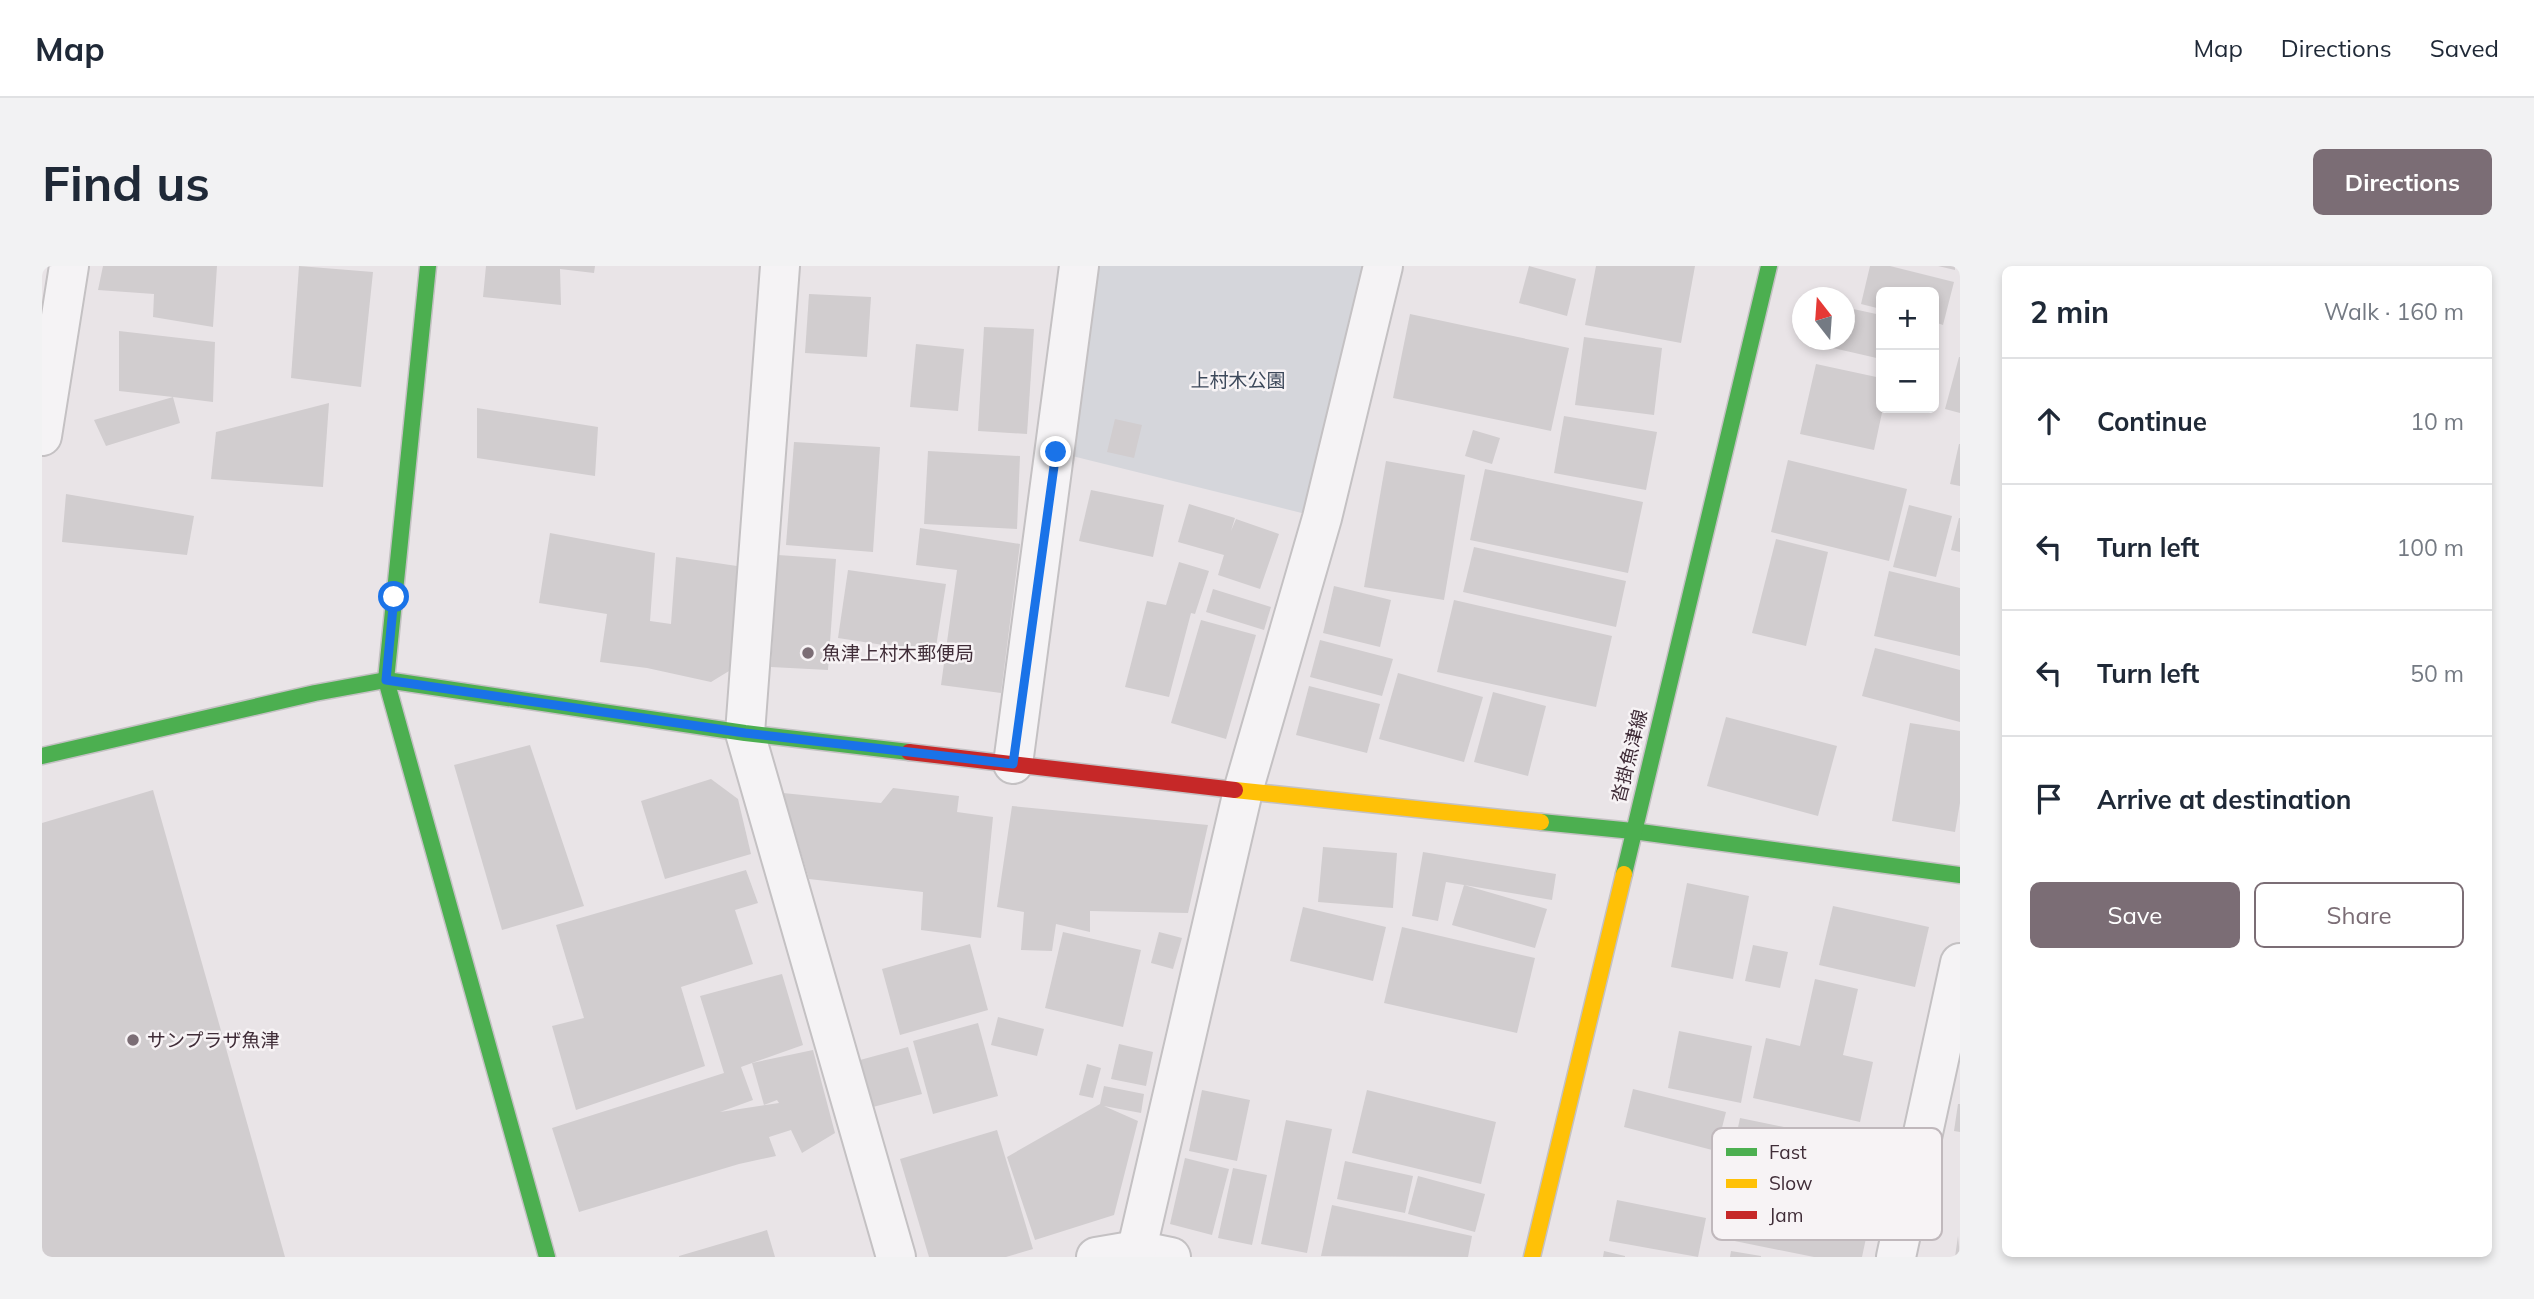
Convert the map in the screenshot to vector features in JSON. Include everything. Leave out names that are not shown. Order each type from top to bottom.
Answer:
[{"type":"street","points":[[42,436],[69,266]]},
{"type":"street","points":[[428,266],[386,680],[547,1257]]},
{"type":"street","points":[[780,266],[745,733],[896,1257]]},
{"type":"street","points":[[1013,764],[1079,266]]},
{"type":"street","points":[[1096,1257],[1148,1255],[1243,791],[1322,518],[1383,266]]},
{"type":"street","name":"沓掛魚津線","points":[[1532,1257],[1769,266]]},
{"type":"street","points":[[42,755],[315,693],[386,680],[745,733],[1243,791],[1633,831],[1960,875]]},
{"type":"street","points":[[1924,1128],[1960,963]]},
{"type":"green space","name":"上村木公園","points":[[1079,266],[1383,266],[1322,518],[1056,452]]},
{"type":"building","points":[[103,266],[217,266],[213,327],[153,317],[154,294],[98,290]]},
{"type":"building","points":[[299,266],[373,272],[361,387],[291,378]]},
{"type":"building","points":[[486,266],[595,266],[594,273],[560,269],[561,305],[483,297]]},
{"type":"building","points":[[1529,266],[1576,279],[1567,316],[1519,303]]},
{"type":"building","points":[[1596,266],[1695,266],[1681,343],[1585,325]]},
{"type":"building","points":[[1870,266],[1890,266],[1954,282],[1943,325],[1939,324],[1939,287],[1876,287],[1876,308],[1861,304]]},
{"type":"building","points":[[1938,266],[1955,266],[1955,270]]},
{"type":"building","points":[[809,294],[871,297],[867,357],[805,353]]},
{"type":"building","points":[[1855,309],[1876,314],[1876,358],[1842,350],[1855,350]]},
{"type":"building","points":[[1410,314],[1569,348],[1551,431],[1393,398]]},
{"type":"building","points":[[984,327],[1034,329],[1027,434],[978,431]]},
{"type":"building","points":[[119,331],[215,342],[213,402],[119,391]]},
{"type":"building","points":[[1584,337],[1662,348],[1654,415],[1575,405]]},
{"type":"building","points":[[916,344],[964,349],[958,411],[910,407]]},
{"type":"building","points":[[1960,357],[1960,413],[1945,409]]},
{"type":"building","points":[[1816,364],[1876,377],[1876,413],[1882,413],[1874,450],[1800,434]]},
{"type":"building","points":[[173,397],[180,423],[106,446],[94,420]]},
{"type":"building","points":[[329,403],[323,487],[211,479],[216,432]]},
{"type":"building","points":[[477,408],[598,427],[595,476],[477,458]]},
{"type":"building","points":[[1564,416],[1657,432],[1646,490],[1554,473]]},
{"type":"building","points":[[1115,419],[1142,425],[1134,458],[1107,452]]},
{"type":"building","points":[[1473,430],[1500,438],[1492,464],[1465,456]]},
{"type":"building","points":[[794,442],[880,447],[873,552],[786,545]]},
{"type":"building","points":[[1960,444],[1960,486],[1950,484]]},
{"type":"building","points":[[928,451],[1020,456],[1017,529],[924,524]]},
{"type":"building","points":[[1788,460],[1907,489],[1889,561],[1771,532]]},
{"type":"building","points":[[1386,461],[1465,475],[1444,600],[1364,587]]},
{"type":"building","points":[[1485,469],[1643,502],[1628,573],[1470,540]]},
{"type":"building","points":[[1091,490],[1164,505],[1153,557],[1079,541]]},
{"type":"building","points":[[66,494],[194,516],[187,555],[62,542]]},
{"type":"building","points":[[1189,504],[1235,518],[1231,531],[1236,519],[1279,534],[1260,589],[1218,575],[1224,555],[1178,542]]},
{"type":"building","points":[[1909,505],[1952,516],[1936,577],[1893,567]]},
{"type":"building","points":[[1960,518],[1960,552],[1951,550]]},
{"type":"building","points":[[920,528],[1020,544],[1001,693],[941,685],[957,570],[916,565]]},
{"type":"building","points":[[550,533],[655,553],[650,621],[671,624],[676,557],[737,566],[734,635],[729,671],[711,682],[647,668],[600,662],[607,614],[539,603]]},
{"type":"building","points":[[1776,539],[1828,552],[1806,646],[1752,633]]},
{"type":"building","points":[[1474,547],[1626,581],[1616,627],[1463,592]]},
{"type":"building","points":[[778,555],[836,559],[828,670],[771,667]]},
{"type":"building","points":[[1179,562],[1209,571],[1195,614],[1191,613],[1169,697],[1125,687],[1147,601],[1166,605]]},
{"type":"building","points":[[848,570],[946,584],[935,653],[838,638]]},
{"type":"building","points":[[1889,571],[1960,588],[1960,656],[1874,636]]},
{"type":"building","points":[[1334,586],[1391,600],[1380,647],[1323,633]]},
{"type":"building","points":[[1213,589],[1271,607],[1264,630],[1206,612]]},
{"type":"building","points":[[1454,600],[1612,636],[1596,707],[1437,672]]},
{"type":"building","points":[[1201,620],[1256,635],[1226,739],[1171,723]]},
{"type":"building","points":[[1320,640],[1393,659],[1382,696],[1310,677]]},
{"type":"building","points":[[1875,648],[1960,670],[1960,722],[1862,696]]},
{"type":"building","points":[[1398,673],[1483,697],[1464,762],[1379,739]]},
{"type":"building","points":[[1309,686],[1380,704],[1367,753],[1296,735]]},
{"type":"building","points":[[1493,692],[1546,706],[1528,776],[1474,762]]},
{"type":"building","points":[[1726,717],[1837,746],[1818,816],[1707,786]]},
{"type":"building","points":[[1910,723],[1960,731],[1960,803],[1955,832],[1892,821]]},
{"type":"building","points":[[530,745],[584,906],[502,930],[454,765]]},
{"type":"building","points":[[711,779],[738,799],[751,854],[665,879],[641,801]]},
{"type":"building","points":[[893,788],[959,796],[957,812],[993,817],[981,938],[921,930],[923,892],[809,879],[783,793],[881,803]]},
{"type":"building","name":"サンプラザ魚津","points":[[153,790],[285,1257],[42,1257],[42,823]]},
{"type":"building","points":[[1012,806],[1208,825],[1188,913],[1090,911],[1090,932],[1056,924],[1052,951],[1021,950],[1024,912],[997,907]]},
{"type":"building","points":[[1323,847],[1397,853],[1393,908],[1318,902]]},
{"type":"building","points":[[1423,852],[1556,874],[1552,900],[1446,882],[1438,921],[1412,916]]},
{"type":"building","points":[[746,870],[758,903],[735,910],[753,964],[681,987],[705,1066],[576,1110],[552,1026],[584,1018],[556,925]]},
{"type":"building","points":[[1687,883],[1749,896],[1733,979],[1671,967]]},
{"type":"building","points":[[1464,885],[1547,909],[1535,948],[1452,925]]},
{"type":"building","points":[[1833,906],[1929,927],[1915,987],[1819,965]]},
{"type":"building","points":[[1303,907],[1386,927],[1373,981],[1290,961]]},
{"type":"building","points":[[1402,927],[1535,958],[1517,1033],[1384,1003]]},
{"type":"building","points":[[1063,932],[1141,950],[1123,1027],[1045,1008]]},
{"type":"building","points":[[1159,932],[1182,938],[1173,969],[1151,963]]},
{"type":"building","points":[[970,944],[988,1010],[900,1035],[882,969]]},
{"type":"building","points":[[1753,945],[1788,952],[1780,988],[1745,981]]},
{"type":"building","points":[[782,974],[803,1045],[752,1063],[813,1050],[835,1133],[802,1153],[791,1130],[769,1137],[776,1156],[739,1164],[579,1212],[552,1128],[724,1073],[700,996]],"holes":[[[752,1063],[764,1105],[777,1100],[779,1103],[720,1112],[753,1100],[741,1067]]]},
{"type":"building","points":[[1815,979],[1858,989],[1843,1055],[1873,1062],[1860,1122],[1753,1098],[1766,1038],[1800,1046]]},
{"type":"building","points":[[998,1017],[1044,1029],[1037,1056],[991,1045]]},
{"type":"building","points":[[978,1023],[998,1096],[933,1114],[913,1041]]},
{"type":"building","points":[[1679,1031],[1752,1046],[1741,1103],[1668,1088]]},
{"type":"building","points":[[1119,1044],[1153,1052],[1146,1086],[1111,1079]]},
{"type":"building","points":[[908,1047],[922,1094],[873,1107],[860,1060]]},
{"type":"building","points":[[1087,1064],[1101,1068],[1093,1098],[1079,1095]]},
{"type":"building","points":[[1104,1086],[1144,1094],[1141,1113],[1104,1106],[1138,1121],[1114,1215],[1035,1240],[1007,1157],[1100,1104]]},
{"type":"building","points":[[1633,1089],[1726,1112],[1722,1128],[1712,1128],[1712,1150],[1624,1127]]},
{"type":"building","points":[[1202,1090],[1250,1100],[1237,1161],[1189,1151]]},
{"type":"building","points":[[1367,1090],[1496,1122],[1481,1184],[1352,1153]]},
{"type":"building","points":[[1960,1104],[1960,1132],[1954,1131]]},
{"type":"building","points":[[1740,1118],[1788,1128],[1738,1128]]},
{"type":"building","points":[[1286,1120],[1332,1129],[1307,1253],[1261,1244]]},
{"type":"building","points":[[997,1130],[1033,1249],[1006,1257],[929,1257],[900,1159]]},
{"type":"building","points":[[1185,1158],[1229,1169],[1212,1235],[1170,1224]]},
{"type":"building","points":[[1345,1161],[1413,1176],[1405,1213],[1337,1199]]},
{"type":"building","points":[[1233,1168],[1267,1175],[1252,1245],[1218,1238]]},
{"type":"building","points":[[1418,1176],[1485,1194],[1475,1232],[1408,1214]]},
{"type":"building","points":[[1617,1200],[1706,1218],[1698,1257],[1609,1241]]},
{"type":"building","points":[[1332,1205],[1472,1236],[1468,1257],[1321,1256]]},
{"type":"building","points":[[767,1230],[775,1257],[679,1257],[679,1256]]},
{"type":"building","points":[[1958,1236],[1960,1257],[1955,1257]]},
{"type":"building","points":[[1730,1240],[1866,1240],[1862,1257],[1814,1257]]},
{"type":"building","points":[[1604,1251],[1625,1256],[1625,1257],[1603,1257]]},
{"type":"building","points":[[1731,1251],[1761,1256],[1761,1257],[1730,1257]]},
{"type":"traffic: fast","points":[[428,266],[386,680],[547,1257]]},
{"type":"traffic: fast","points":[[1624,874],[1769,266]]},
{"type":"traffic: fast","points":[[42,756],[315,693],[386,680],[745,733],[909,752]]},
{"type":"traffic: fast","points":[[1541,822],[1633,831],[1960,875]]},
{"type":"traffic: slow","points":[[1235,790],[1541,822]]},
{"type":"traffic: slow","points":[[1532,1257],[1624,874]]},
{"type":"traffic: jam","points":[[909,752],[1235,790]]},
{"type":"place","name":"魚津上村木郵便局","points":[[808,653]]},
{"type":"place","name":"サンプラザ魚津","points":[[133,1040]]},
{"type":"route","points":[[394,597],[386,680],[745,733],[1013,764],[1056,452]]}]
